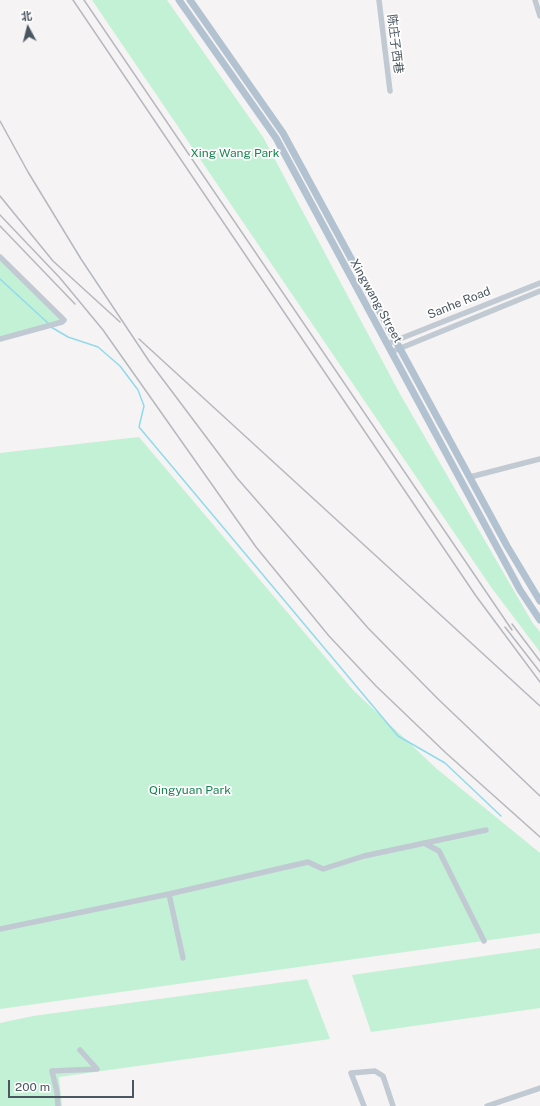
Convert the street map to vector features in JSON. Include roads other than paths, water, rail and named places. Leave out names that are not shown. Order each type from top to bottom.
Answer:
[{"type":"main road","name":"Xingwang Street","points":[[179,0],[276,138],[528,604],[540,620]]},
{"type":"main road","name":"Xingwang Street","points":[[190,0],[283,133],[470,477],[540,600]]},
{"type":"street","name":"陈庄子西巷","points":[[379,0],[390,91]]},
{"type":"street","points":[[535,0],[540,16]]},
{"type":"street","points":[[0,257],[64,320],[62,322],[0,340]]},
{"type":"street","name":"Sanhe Road","points":[[387,344],[540,283]]},
{"type":"street","name":"Sanhe Road","points":[[391,352],[540,291]]},
{"type":"street","points":[[470,477],[540,459]]},
{"type":"street","points":[[528,604],[540,600]]},
{"type":"street","points":[[0,929],[169,894],[308,862],[323,869],[364,856],[486,830]]},
{"type":"street","points":[[424,843],[439,851],[484,941]]},
{"type":"street","points":[[169,894],[183,958]]},
{"type":"street","points":[[58,1106],[52,1071],[82,1071],[97,1069],[80,1050]]},
{"type":"street","points":[[364,1106],[351,1073],[375,1071],[383,1076],[393,1106]]},
{"type":"street","points":[[487,1106],[540,1088]]},
{"type":"waterway","points":[[0,279],[49,324]]},
{"type":"waterway","points":[[51,327],[68,337],[98,347],[120,366],[138,390],[144,406],[139,427],[398,736],[445,763],[501,816]]},
{"type":"railway","points":[[73,0],[476,596],[540,682]]},
{"type":"railway","points":[[84,0],[512,630]]},
{"type":"railway","points":[[0,121],[28,172],[81,259],[149,361],[237,478],[368,628],[438,699],[540,796]]},
{"type":"railway","points":[[0,196],[53,261],[120,322]]},
{"type":"railway","points":[[0,215],[60,278],[103,330],[256,547],[329,636],[376,686],[446,753],[540,837]]},
{"type":"railway","points":[[0,226],[75,304]]},
{"type":"railway","points":[[139,339],[540,706]]},
{"type":"railway","points":[[512,624],[540,661]]},
{"type":"railway","points":[[505,627],[540,672]]},
{"type":"park label","name":"Xing Wang Park","points":[[235,153]]},
{"type":"park label","name":"Qingyuan Park","points":[[190,790]]}]
